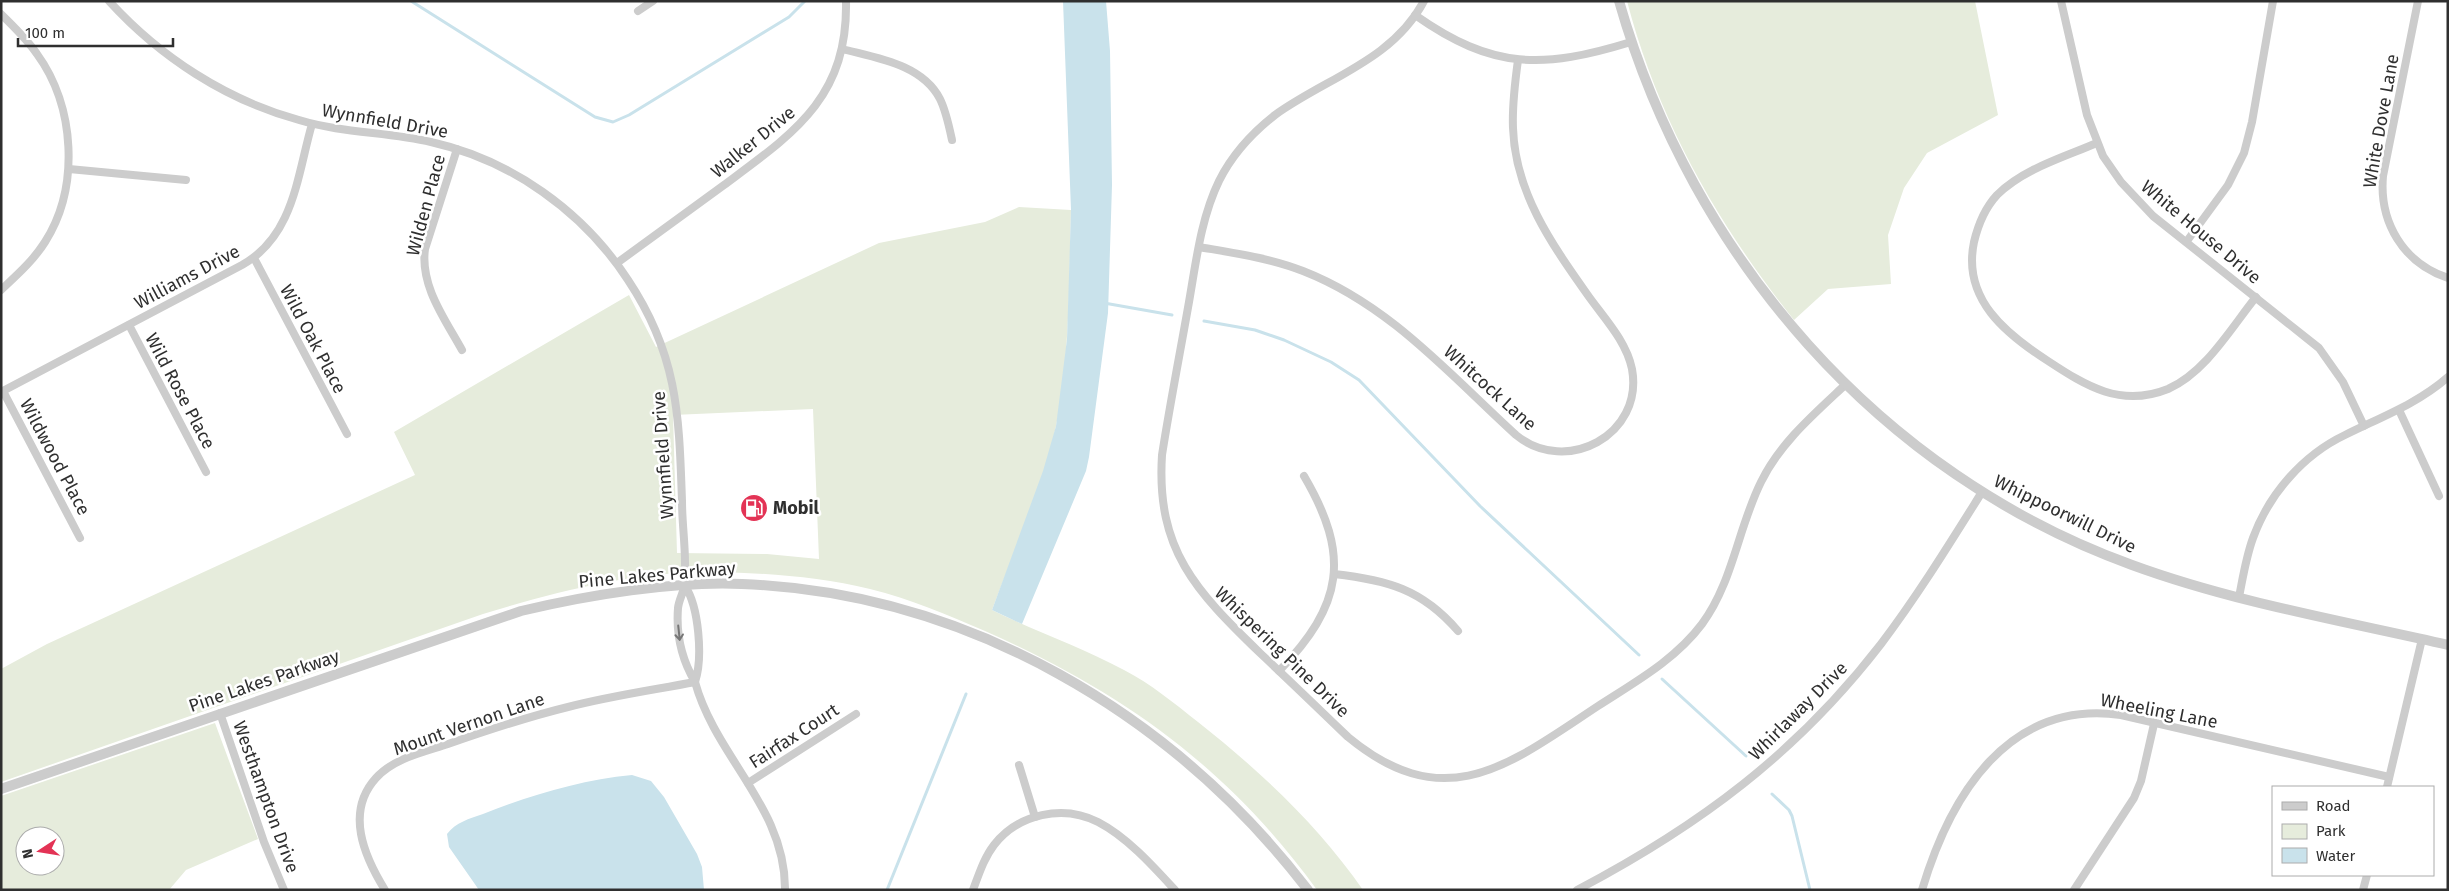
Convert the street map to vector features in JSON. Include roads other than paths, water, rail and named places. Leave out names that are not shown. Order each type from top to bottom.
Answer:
[{"type":"street","name":"Wynnfield Drive","points":[[109,1],[154,44],[202,78],[245,101],[312,124],[340,130],[420,140],[457,149],[503,168],[544,192],[582,224],[617,264],[651,320],[664,353],[675,394],[679,424],[685,586]]},
{"type":"street","points":[[638,10],[653,1]]},
{"type":"street","name":"Walker Drive","points":[[617,264],[800,126],[824,94],[842,49],[846,1]]},
{"type":"street","name":"Whispering Pine Drive","points":[[1424,1],[1389,43],[1368,62],[1285,109],[1246,141],[1228,166],[1213,194],[1199,247],[1162,455],[1161,484],[1165,516],[1174,546],[1200,591],[1213,608],[1348,737],[1368,754],[1390,767],[1416,775],[1445,777],[1477,774],[1508,763],[1666,661],[1694,634],[1709,614],[1722,589],[1754,498],[1775,457],[1845,385]]},
{"type":"street","name":"Whippoorwill Drive","points":[[1619,1],[1631,42],[1662,121],[1687,173],[1716,224],[1773,305],[1845,385],[1902,434],[1982,492],[2045,527],[2130,564],[2196,587],[2448,645]]},
{"type":"street","name":"White House Drive","points":[[2061,1],[2087,115],[2097,142],[2112,171],[2139,203],[2306,336],[2328,359],[2343,382],[2364,426]]},
{"type":"street","points":[[2187,241],[2228,185],[2244,153],[2252,127],[2273,1]]},
{"type":"street","name":"White Dove Lane","points":[[2418,1],[2383,176],[2384,205],[2391,230],[2405,251],[2425,268],[2448,278]]},
{"type":"street","points":[[1,14],[38,55],[53,82],[63,114],[69,147],[69,169],[61,209],[46,242],[26,268],[1,290]]},
{"type":"street","points":[[1415,14],[1471,48],[1494,56],[1518,60],[1547,61],[1573,58],[1631,42]]},
{"type":"street","points":[[842,49],[896,64],[923,78],[939,97],[952,140]]},
{"type":"street","name":"Whitcock Lane","points":[[1199,247],[1283,264],[1318,278],[1362,301],[1414,338],[1508,428],[1529,444],[1549,451],[1564,452],[1581,449],[1600,441],[1617,426],[1626,413],[1632,388],[1632,370],[1620,340],[1544,230],[1525,190],[1512,129],[1518,60]]},
{"type":"street","name":"Williams Drive","points":[[2,391],[254,258],[274,237],[288,215],[312,124]]},
{"type":"street","points":[[2097,142],[2021,176],[1998,195],[1985,213],[1973,246],[1973,272],[1981,299],[2002,328],[2037,354],[2085,384],[2108,393],[2142,395],[2166,389],[2188,377],[2206,359],[2256,297]]},
{"type":"street","name":"Wilden Place","points":[[457,149],[425,249],[424,260],[425,275],[430,290],[462,350]]},
{"type":"street","points":[[69,169],[186,180]]},
{"type":"street","name":"Wild Oak Place","points":[[254,258],[347,434]]},
{"type":"street","name":"Wild Rose Place","points":[[128,325],[206,472]]},
{"type":"street","points":[[2239,597],[2253,538],[2266,511],[2282,486],[2300,466],[2322,449],[2427,394],[2448,377]]},
{"type":"street","name":"Wildwood Place","points":[[2,391],[80,538]]},
{"type":"street","points":[[2399,410],[2439,496]]},
{"type":"street","points":[[1279,671],[1303,645],[1318,624],[1327,604],[1334,574],[1333,547],[1326,519],[1304,476]]},
{"type":"street","name":"Whirlaway Drive","points":[[1577,890],[1591,887],[1704,815],[1757,774],[1817,718],[1890,633],[1982,492]]},
{"type":"street","points":[[1334,574],[1382,580],[1407,590],[1427,601],[1458,631]]},
{"type":"street","name":"Pine Lakes Parkway","points":[[1,789],[522,611],[571,599],[685,586],[724,584],[779,586],[861,599],[934,619],[986,638],[1076,683],[1120,710],[1188,761],[1254,824],[1308,890]]},
{"type":"street","points":[[685,586],[678,608],[679,635],[684,660],[712,724],[772,824],[779,841],[783,859],[785,890]]},
{"type":"street","points":[[685,586],[694,603],[700,655],[700,667],[695,682]]},
{"type":"street","points":[[2387,786],[2422,639]]},
{"type":"street","name":"Mount Vernon Lane","points":[[385,890],[368,858],[359,826],[360,811],[366,794],[384,770],[413,756],[543,713],[595,700],[695,682]]},
{"type":"street","name":"Wheeling Lane","points":[[1922,890],[1942,834],[1968,788],[1990,760],[2017,736],[2048,720],[2087,713],[2121,715],[2390,777]]},
{"type":"street","name":"Westhampton Drive","points":[[220,714],[264,842],[284,890]]},
{"type":"street","name":"Fairfax Court","points":[[748,783],[856,714]]},
{"type":"street","points":[[2074,890],[2083,873],[2134,798],[2142,775],[2154,724]]},
{"type":"street","points":[[1019,765],[1035,817]]},
{"type":"street","points":[[973,890],[983,864],[998,840],[1016,826],[1035,817],[1051,813],[1066,813],[1098,822],[1120,838],[1175,890]]},
{"type":"street","points":[[2363,890],[2367,876]]},
{"type":"water","points":[[1063,1],[1106,1],[1110,51],[1112,185],[1108,313],[1086,471],[1022,624],[992,610],[1043,471],[1056,426],[1067,339],[1071,210]]},
{"type":"water","points":[[632,775],[651,781],[664,797],[697,854],[702,867],[704,890],[479,890],[449,847],[447,834],[454,827],[468,819],[556,789]]},
{"type":"waterway","points":[[411,1],[595,117],[613,122],[629,115],[789,17],[805,1]]},
{"type":"waterway","points":[[1104,303],[1172,315]]},
{"type":"waterway","points":[[1204,321],[1255,330],[1284,340],[1331,362],[1359,380],[1480,506],[1639,655]]},
{"type":"waterway","points":[[1662,679],[1746,756]]},
{"type":"waterway","points":[[887,890],[966,694]]},
{"type":"waterway","points":[[1772,794],[1789,810],[1792,816],[1810,890]]},
{"type":"place","name":"Mobil","points":[[754,508]]}]
